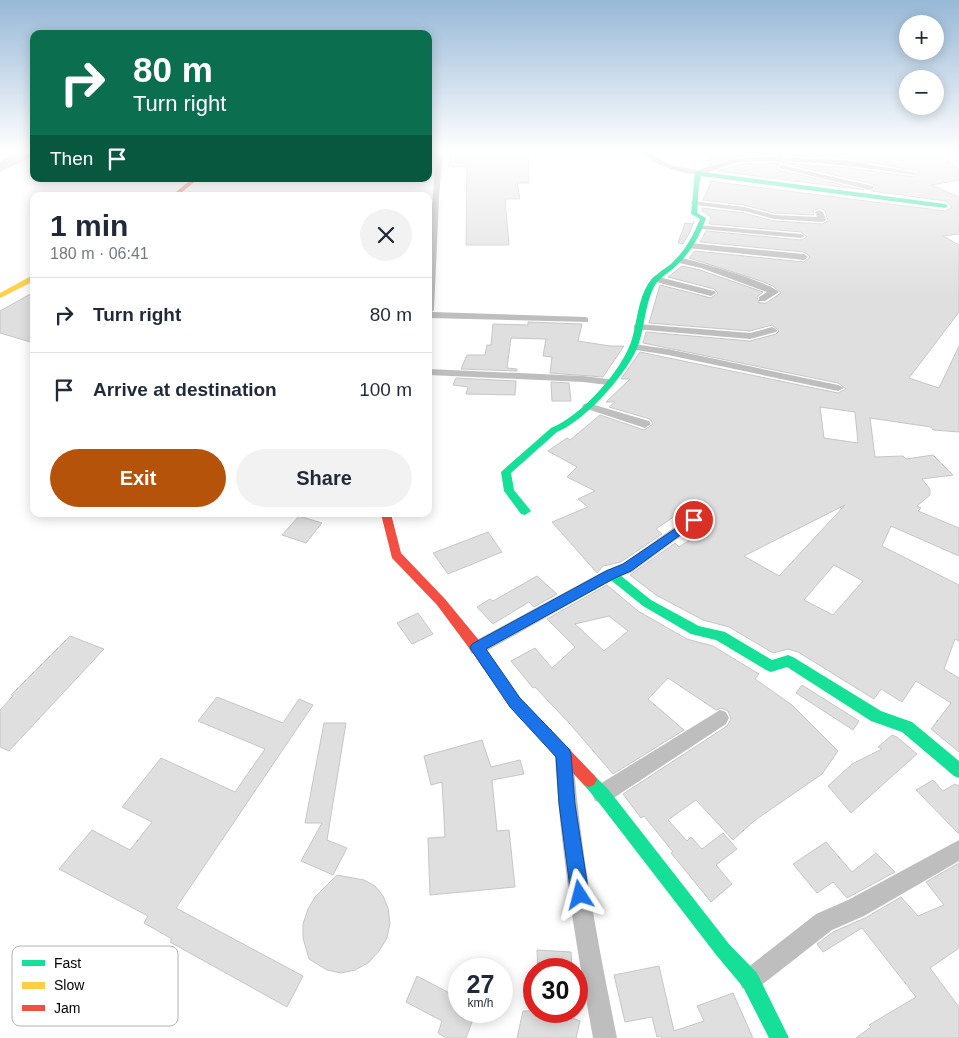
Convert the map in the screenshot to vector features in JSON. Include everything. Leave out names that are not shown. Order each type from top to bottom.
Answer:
[{"type":"street","points":[[432,254],[435,199]]},
{"type":"street","points":[[525,511],[509,491],[506,472],[554,430],[562,429],[588,406],[634,347],[640,316],[655,279],[671,268],[690,246],[701,227],[703,218],[694,214],[695,199]]},
{"type":"street","points":[[896,199],[945,206]]},
{"type":"street","points":[[695,203],[744,209],[769,216],[822,220],[819,212]]},
{"type":"street","points":[[701,227],[801,236]]},
{"type":"street","points":[[690,246],[804,257]]},
{"type":"street","points":[[678,260],[711,268],[747,282],[759,284],[774,292],[762,299]]},
{"type":"street","points":[[0,288],[30,272]]},
{"type":"street","points":[[655,279],[711,293]]},
{"type":"street","points":[[0,296],[30,280]]},
{"type":"street","points":[[432,315],[585,320]]},
{"type":"street","points":[[638,327],[750,336],[772,330]]},
{"type":"street","points":[[634,347],[668,352],[838,388]]},
{"type":"street","points":[[432,372],[583,379],[608,382]]},
{"type":"street","points":[[588,406],[645,424]]},
{"type":"street","points":[[387,517],[396,555],[441,602],[477,648],[515,702],[602,794],[723,950],[750,980],[779,1038]]},
{"type":"street","points":[[477,648],[611,574],[627,568],[694,520]]},
{"type":"street","points":[[611,574],[647,603],[696,630],[720,636],[771,666],[788,660],[876,716],[906,727],[959,771]]},
{"type":"street","points":[[602,794],[720,718]]},
{"type":"street","points":[[564,754],[564,778],[588,949],[605,1038]]},
{"type":"street","points":[[750,980],[824,922],[856,908],[959,850]]},
{"type":"building","points":[[467,199],[505,199],[509,245],[466,245]]},
{"type":"building","points":[[703,199],[854,199],[945,211],[952,207],[945,201],[933,199],[959,199],[959,234],[943,236],[959,245],[959,312],[909,378],[939,388],[959,346],[959,432],[933,430],[931,427],[870,418],[875,457],[903,456],[906,459],[933,455],[953,475],[922,479],[930,489],[930,495],[917,506],[921,508],[918,511],[959,528],[959,556],[891,526],[882,546],[959,585],[959,641],[955,639],[944,669],[959,678],[959,752],[931,729],[951,703],[916,681],[902,702],[881,689],[874,699],[798,652],[788,649],[773,653],[729,627],[703,620],[656,595],[630,575],[675,543],[679,547],[712,525],[688,507],[656,529],[662,534],[621,562],[603,566],[597,573],[552,522],[588,507],[578,499],[595,491],[567,477],[577,467],[548,451],[567,438],[570,440],[600,415],[644,430],[653,424],[650,419],[609,407],[615,402],[606,402],[630,379],[621,379],[640,352],[838,393],[846,389],[838,383],[643,343],[646,332],[750,341],[776,334],[779,331],[772,325],[750,331],[649,323],[660,285],[711,298],[718,293],[714,289],[668,277],[682,266],[700,270],[763,292],[757,297],[759,303],[766,303],[781,293],[773,286],[761,281],[689,258],[695,251],[804,262],[810,257],[804,252],[700,242],[706,231],[801,240],[807,237],[801,232],[709,224],[711,217],[702,211],[702,208],[744,213],[774,221],[822,224],[828,221],[825,211],[820,208],[813,211],[814,215],[774,213],[744,205]],"holes":[[[820,407],[855,412],[858,443],[824,438]],[[845,505],[779,576],[744,556]],[[834,565],[863,581],[833,615],[804,600]]]},
{"type":"building","points":[[685,223],[693,224],[683,244],[678,243]]},
{"type":"building","points":[[30,294],[30,342],[0,333],[0,311]]},
{"type":"building","points":[[528,322],[582,324],[578,341],[610,346],[624,346],[603,377],[550,373],[552,357],[543,356],[546,339],[511,338],[507,368],[517,369],[517,371],[461,369],[467,355],[485,355],[487,345],[491,345],[493,324],[528,325]]},
{"type":"building","points":[[456,378],[516,381],[515,395],[466,394],[468,387],[453,385]]},
{"type":"building","points":[[551,382],[569,383],[571,401],[552,401]]},
{"type":"building","points":[[298,517],[322,523],[306,543],[282,535]]},
{"type":"building","points":[[488,532],[502,552],[448,574],[433,553]]},
{"type":"building","points":[[537,576],[557,594],[534,607],[529,602],[493,624],[477,607],[490,599],[493,601]]},
{"type":"building","points":[[607,585],[638,611],[687,639],[713,646],[759,674],[755,679],[792,705],[838,751],[822,774],[754,821],[733,840],[696,800],[668,820],[687,841],[691,837],[702,849],[723,833],[737,849],[716,865],[732,884],[711,902],[644,816],[641,818],[623,794],[727,726],[731,719],[728,711],[721,708],[716,710],[668,678],[648,699],[684,730],[613,774],[570,724],[535,687],[533,688],[511,661],[535,648],[552,668],[575,647],[547,619]],"holes":[[[609,616],[628,631],[604,651],[575,624]]]},
{"type":"building","points":[[418,613],[433,634],[412,644],[397,623]]},
{"type":"building","points":[[70,636],[104,649],[9,751],[0,747],[0,710],[13,696],[11,695]]},
{"type":"building","points":[[802,685],[859,721],[853,730],[796,693]]},
{"type":"building","points":[[217,697],[283,723],[299,699],[313,705],[176,908],[303,976],[287,1007],[170,942],[172,939],[144,923],[148,916],[59,869],[92,830],[130,850],[152,822],[122,807],[161,758],[235,792],[265,749],[198,721]]},
{"type":"building","points":[[324,723],[346,723],[327,840],[347,848],[333,875],[301,861],[322,823],[305,823]]},
{"type":"building","points":[[892,735],[917,754],[851,813],[828,786],[852,764],[882,749],[878,747]]},
{"type":"building","points":[[482,740],[491,767],[520,760],[524,774],[492,780],[497,831],[509,830],[515,887],[430,895],[428,838],[445,837],[442,782],[431,785],[424,756]]},
{"type":"building","points":[[933,780],[943,791],[955,784],[959,786],[959,834],[916,790]]},
{"type":"building","points":[[826,842],[852,872],[876,853],[895,872],[847,898],[833,882],[817,893],[793,864]]},
{"type":"building","points":[[959,863],[959,948],[930,968],[959,1007],[959,1038],[856,1038],[871,1027],[869,1025],[916,997],[862,928],[823,952],[817,944],[833,932],[865,918],[901,897],[918,916],[944,905],[926,882]]},
{"type":"building","points":[[337,875],[364,880],[375,886],[383,896],[388,908],[390,923],[387,938],[368,963],[355,970],[341,973],[327,970],[309,959],[303,938],[303,924],[308,909],[315,897]]},
{"type":"building","points":[[537,950],[571,952],[571,958],[537,958]]},
{"type":"building","points":[[659,966],[674,1031],[704,1021],[697,1006],[733,993],[753,1038],[662,1038],[661,1036],[657,1037],[652,1017],[625,1022],[614,975]]},
{"type":"building","points":[[417,976],[448,992],[448,1023],[472,1023],[466,1038],[446,1038],[438,1033],[442,1021],[406,1002]]},
{"type":"building","points":[[523,1011],[523,1023],[580,1023],[576,1038],[517,1038]]},
{"type":"traffic: fast","points":[[525,511],[509,491],[506,472],[554,430],[575,419],[599,395],[621,368],[634,346],[650,287],[686,251],[701,225],[703,218],[694,214],[695,199]]},
{"type":"traffic: fast","points":[[895,199],[945,206]]},
{"type":"traffic: fast","points":[[611,574],[647,603],[696,630],[720,636],[771,666],[788,661],[876,716],[907,727],[959,771]]},
{"type":"traffic: fast","points":[[589,780],[602,794],[723,950],[750,980],[779,1038]]},
{"type":"traffic: slow","points":[[0,296],[30,280]]},
{"type":"traffic: jam","points":[[387,517],[396,555],[441,602],[477,648],[515,702],[589,780]]},
{"type":"route","points":[[580,895],[564,778],[564,754],[515,702],[477,648],[611,574],[627,568],[694,520]]}]
